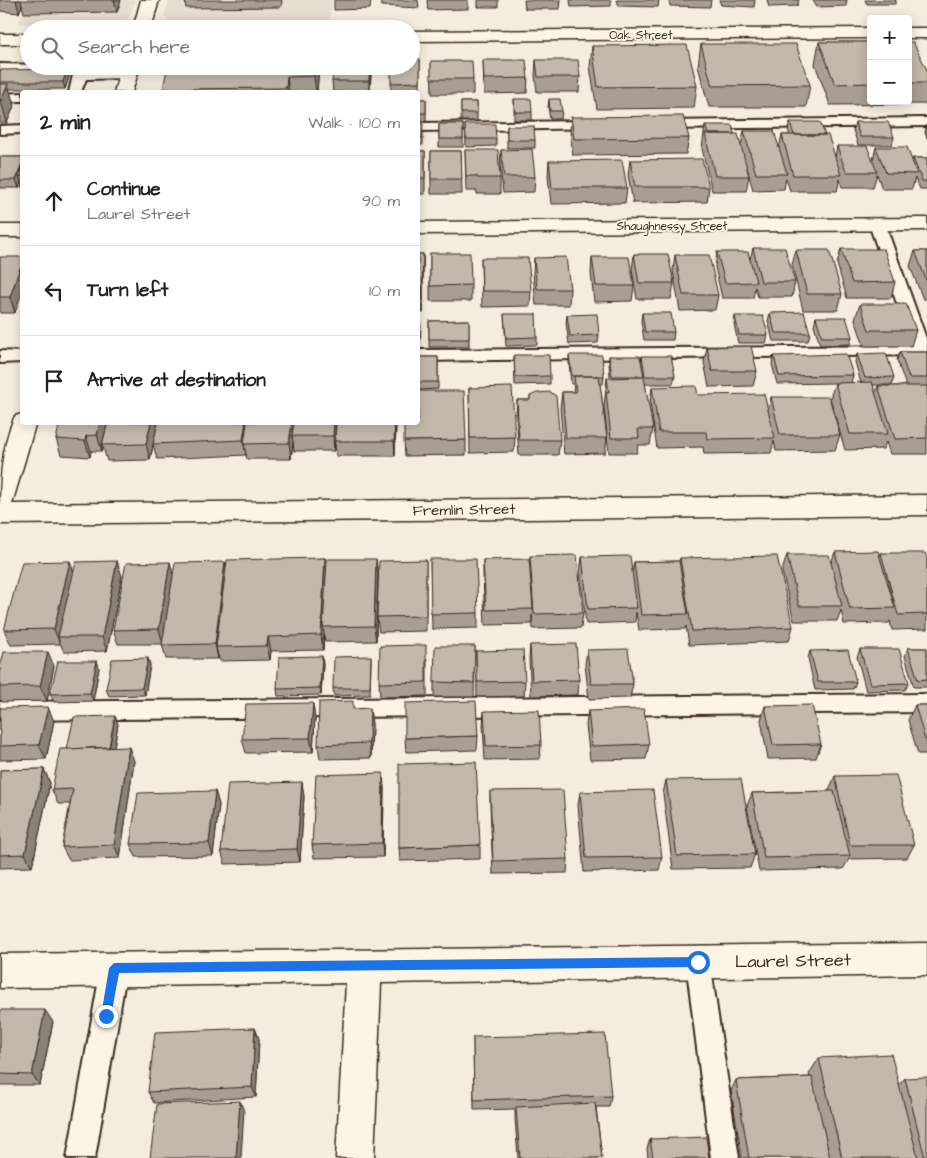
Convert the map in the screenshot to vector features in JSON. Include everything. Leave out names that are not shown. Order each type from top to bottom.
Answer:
[{"type":"street","points":[[144,20],[150,0]]},
{"type":"street","name":"Oak Street","points":[[420,36],[867,33]]},
{"type":"street","points":[[912,33],[927,33]]},
{"type":"street","points":[[0,39],[20,39]]},
{"type":"street","points":[[124,90],[128,75]]},
{"type":"street","name":"Shaughnessy Street","points":[[420,228],[927,224]]},
{"type":"street","points":[[0,232],[20,231]]},
{"type":"street","points":[[0,502],[23,425]]},
{"type":"street","name":"Fremlin Street","points":[[0,514],[927,505]]},
{"type":"street","name":"Laurel Street","points":[[0,971],[114,968],[927,959]]},
{"type":"street","points":[[355,1158],[364,965]]},
{"type":"lane","points":[[0,68],[17,88],[45,75]]},
{"type":"lane","points":[[75,90],[76,75]]},
{"type":"lane","points":[[647,125],[927,122]]},
{"type":"lane","points":[[420,127],[607,125]]},
{"type":"lane","points":[[0,130],[20,130]]},
{"type":"lane","points":[[420,356],[922,352],[877,224]]},
{"type":"lane","points":[[0,357],[20,357]]},
{"type":"lane","points":[[0,711],[927,703]]},
{"type":"lane","points":[[698,962],[725,1158]]},
{"type":"lane","points":[[81,1158],[114,968]]},
{"type":"shaded area","points":[[27,0],[136,0],[128,19],[126,20],[20,20],[20,24],[18,24]]},
{"type":"shaded area","points":[[169,0],[332,0],[330,20],[167,20],[164,16]]},
{"type":"building","points":[[819,42],[867,42],[867,83],[835,84]]},
{"type":"building","points":[[912,42],[927,70],[927,83],[912,83]]},
{"type":"building","points":[[701,44],[796,44],[810,85],[712,86]]},
{"type":"building","points":[[687,45],[697,86],[598,87],[592,46]]},
{"type":"building","points":[[483,60],[526,60],[528,78],[484,79]]},
{"type":"building","points":[[536,60],[578,60],[580,77],[538,77]]},
{"type":"building","points":[[431,61],[472,61],[473,79],[431,79]]},
{"type":"building","points":[[0,70],[20,70],[20,75],[65,75],[63,82],[0,82]]},
{"type":"building","points":[[166,75],[314,75],[287,77],[286,88],[163,89]]},
{"type":"building","points":[[333,75],[369,75],[369,81],[332,81]]},
{"type":"building","points":[[391,75],[420,75],[420,82],[391,83]]},
{"type":"building","points":[[0,84],[8,84],[1,101],[0,101]]},
{"type":"building","points":[[420,99],[426,99],[426,113],[420,113]]},
{"type":"building","points":[[514,99],[531,99],[532,112],[515,112]]},
{"type":"building","points":[[549,99],[560,99],[562,111],[550,111]]},
{"type":"building","points":[[461,102],[477,102],[477,113],[461,113]]},
{"type":"building","points":[[683,116],[689,138],[574,139],[571,117]]},
{"type":"building","points":[[790,122],[820,122],[825,135],[794,135]]},
{"type":"building","points":[[855,122],[888,122],[894,137],[860,137]]},
{"type":"building","points":[[420,124],[423,124],[422,138],[420,138]]},
{"type":"building","points":[[439,124],[463,124],[463,139],[439,139]]},
{"type":"building","points":[[465,124],[495,124],[496,139],[466,139]]},
{"type":"building","points":[[705,125],[732,125],[734,134],[708,134]]},
{"type":"building","points":[[507,126],[534,126],[535,140],[507,140]]},
{"type":"building","points":[[744,131],[774,131],[787,174],[756,174]]},
{"type":"building","points":[[705,134],[738,134],[749,176],[715,176]]},
{"type":"building","points":[[782,135],[828,135],[841,175],[793,175]]},
{"type":"building","points":[[837,146],[867,146],[877,172],[846,172]]},
{"type":"building","points":[[876,147],[907,147],[917,174],[886,173]]},
{"type":"building","points":[[532,149],[535,177],[504,177],[501,150]]},
{"type":"building","points":[[465,150],[498,150],[500,178],[466,176]]},
{"type":"building","points":[[420,151],[425,151],[425,178],[420,178]]},
{"type":"building","points":[[431,151],[461,151],[462,179],[431,179]]},
{"type":"building","points":[[0,157],[20,157],[20,169],[16,180],[0,180]]},
{"type":"building","points":[[913,158],[927,158],[927,181],[922,181]]},
{"type":"building","points":[[702,159],[709,187],[635,187],[630,160]]},
{"type":"building","points":[[622,160],[627,188],[552,188],[549,161]]},
{"type":"building","points":[[753,248],[785,248],[795,282],[761,282]]},
{"type":"building","points":[[841,249],[884,249],[895,282],[852,283]]},
{"type":"building","points":[[796,250],[829,250],[842,294],[807,294]]},
{"type":"building","points":[[915,251],[927,251],[927,282]]},
{"type":"building","points":[[717,252],[748,252],[756,282],[725,283]]},
{"type":"building","points":[[430,253],[470,253],[471,285],[430,286]]},
{"type":"building","points":[[420,254],[423,254],[422,298],[420,298]]},
{"type":"building","points":[[634,254],[668,254],[674,283],[639,283]]},
{"type":"building","points":[[675,255],[709,255],[718,295],[683,295]]},
{"type":"building","points":[[0,257],[20,257],[20,268],[10,297],[0,297]]},
{"type":"building","points":[[566,257],[570,289],[537,289],[534,258]]},
{"type":"building","points":[[592,257],[629,257],[634,286],[596,286]]},
{"type":"building","points":[[481,258],[528,258],[531,291],[482,291]]},
{"type":"building","points":[[860,304],[906,304],[916,330],[869,330]]},
{"type":"building","points":[[804,312],[810,333],[775,333],[770,313]]},
{"type":"building","points":[[642,313],[671,313],[674,332],[645,332]]},
{"type":"building","points":[[504,314],[536,314],[537,337],[506,338]]},
{"type":"building","points":[[597,314],[599,335],[570,336],[567,315]]},
{"type":"building","points":[[735,316],[763,316],[768,335],[739,335]]},
{"type":"building","points":[[816,317],[846,317],[852,337],[822,337]]},
{"type":"building","points":[[469,320],[469,339],[429,339],[429,321]]},
{"type":"building","points":[[751,346],[757,371],[712,371],[707,347]]},
{"type":"building","points":[[900,352],[927,352],[927,378],[909,378]]},
{"type":"building","points":[[886,353],[894,377],[865,378],[857,354]]},
{"type":"building","points":[[846,354],[853,375],[779,376],[774,356]]},
{"type":"building","points":[[514,355],[549,355],[550,376],[515,377]]},
{"type":"building","points":[[569,355],[602,355],[604,376],[572,376]]},
{"type":"building","points":[[609,356],[640,356],[644,376],[612,376]]},
{"type":"building","points":[[642,356],[671,356],[675,376],[645,376]]},
{"type":"building","points":[[420,357],[438,357],[438,382],[420,382]]},
{"type":"building","points":[[574,376],[599,376],[607,438],[566,438],[562,392],[576,392]]},
{"type":"building","points":[[644,377],[653,429],[638,429],[639,438],[611,438],[606,392],[609,392],[607,378]]},
{"type":"building","points":[[872,382],[888,434],[850,434],[835,383]]},
{"type":"building","points":[[696,386],[698,395],[764,394],[775,438],[707,439],[706,432],[659,432],[652,387]]},
{"type":"building","points":[[878,386],[927,386],[927,438],[895,439]]},
{"type":"building","points":[[512,387],[515,437],[470,438],[469,388]]},
{"type":"building","points":[[420,391],[464,391],[466,440],[404,441],[404,425],[420,425]]},
{"type":"building","points":[[550,392],[556,396],[560,440],[519,440],[517,400],[530,400],[530,396],[537,393]]},
{"type":"building","points":[[771,397],[829,397],[840,435],[780,435]]},
{"type":"building","points":[[59,425],[99,425],[97,435],[86,436],[85,441],[56,439]]},
{"type":"building","points":[[107,425],[150,425],[146,444],[102,445]]},
{"type":"building","points":[[157,425],[246,425],[243,440],[153,444]]},
{"type":"building","points":[[247,425],[292,425],[289,443],[244,444]]},
{"type":"building","points":[[294,425],[334,425],[333,436],[292,436]]},
{"type":"building","points":[[336,425],[395,425],[394,441],[335,441]]},
{"type":"building","points":[[878,551],[895,608],[850,609],[835,552]]},
{"type":"building","points":[[881,553],[925,553],[927,557],[927,614],[898,615]]},
{"type":"building","points":[[577,555],[583,613],[534,614],[530,556]]},
{"type":"building","points":[[787,555],[829,555],[842,606],[799,606]]},
{"type":"building","points":[[630,556],[637,608],[588,609],[582,557]]},
{"type":"building","points":[[777,556],[793,627],[692,631],[680,558]]},
{"type":"building","points":[[325,558],[321,635],[268,637],[267,646],[216,647],[227,560]]},
{"type":"building","points":[[327,559],[376,559],[374,626],[323,627]]},
{"type":"building","points":[[430,559],[476,559],[478,613],[431,614]]},
{"type":"building","points":[[529,559],[533,609],[486,610],[483,560]]},
{"type":"building","points":[[426,560],[426,616],[377,617],[379,561]]},
{"type":"building","points":[[70,561],[54,629],[4,630],[22,562]]},
{"type":"building","points":[[117,561],[102,637],[58,637],[76,562]]},
{"type":"building","points":[[679,561],[688,614],[641,615],[634,562]]},
{"type":"building","points":[[170,562],[159,629],[113,630],[126,563]]},
{"type":"building","points":[[225,562],[215,644],[162,645],[175,563]]},
{"type":"building","points":[[576,644],[579,680],[532,681],[530,645]]},
{"type":"building","points":[[426,645],[426,682],[379,683],[380,646]]},
{"type":"building","points":[[435,646],[475,646],[474,683],[434,682]]},
{"type":"building","points":[[908,648],[927,648],[927,679],[918,680]]},
{"type":"building","points":[[628,649],[633,684],[591,684],[587,650]]},
{"type":"building","points":[[860,649],[899,649],[909,683],[870,684]]},
{"type":"building","points":[[523,650],[525,681],[477,682],[476,651]]},
{"type":"building","points":[[848,650],[856,682],[818,682],[810,651]]},
{"type":"building","points":[[4,652],[48,652],[40,686],[0,687],[0,668]]},
{"type":"building","points":[[322,656],[320,688],[277,689],[279,657]]},
{"type":"building","points":[[371,656],[370,688],[333,688],[334,657]]},
{"type":"building","points":[[148,658],[142,688],[106,689],[112,659]]},
{"type":"building","points":[[58,661],[97,661],[90,693],[50,694]]},
{"type":"building","points":[[353,701],[353,709],[370,708],[369,743],[318,745],[319,702]]},
{"type":"building","points":[[476,701],[478,736],[405,738],[405,703]]},
{"type":"building","points":[[313,703],[310,738],[242,739],[246,704]]},
{"type":"building","points":[[812,705],[821,744],[773,745],[765,706]]},
{"type":"building","points":[[915,705],[927,705],[927,740],[925,740]]},
{"type":"building","points":[[48,707],[39,745],[0,746],[0,708]]},
{"type":"building","points":[[644,709],[649,744],[592,746],[588,711]]},
{"type":"building","points":[[539,710],[541,745],[486,746],[484,711]]},
{"type":"building","points":[[115,716],[109,747],[67,749],[74,717]]},
{"type":"building","points":[[129,747],[114,845],[62,847],[73,789],[52,790],[60,749]]},
{"type":"building","points":[[476,762],[480,845],[399,848],[399,764]]},
{"type":"building","points":[[44,769],[25,854],[0,855],[0,770]]},
{"type":"building","points":[[383,773],[382,843],[312,845],[316,775]]},
{"type":"building","points":[[896,775],[914,845],[850,845],[835,776]]},
{"type":"building","points":[[741,779],[755,854],[677,856],[666,780]]},
{"type":"building","points":[[302,782],[297,849],[221,851],[228,784]]},
{"type":"building","points":[[563,790],[568,859],[493,861],[490,791]]},
{"type":"building","points":[[653,790],[662,857],[586,858],[580,792]]},
{"type":"building","points":[[215,791],[209,843],[130,844],[138,793]]},
{"type":"building","points":[[834,791],[850,856],[764,858],[752,793]]},
{"type":"building","points":[[1,1010],[45,1010],[32,1075],[0,1074]]},
{"type":"building","points":[[255,1028],[252,1087],[148,1092],[155,1032]]},
{"type":"building","points":[[605,1034],[611,1096],[474,1100],[473,1037]]},
{"type":"building","points":[[891,1054],[918,1158],[842,1158],[819,1058]]},
{"type":"building","points":[[812,1077],[830,1158],[749,1158],[736,1080]]},
{"type":"building","points":[[927,1077],[927,1158],[925,1158],[905,1078]]},
{"type":"building","points":[[240,1101],[236,1158],[150,1158],[157,1104]]},
{"type":"building","points":[[595,1103],[602,1158],[520,1158],[516,1107]]},
{"type":"building","points":[[706,1137],[709,1158],[653,1158],[650,1139]]},
{"type":"route","points":[[106,1016],[114,968],[698,962]]}]
